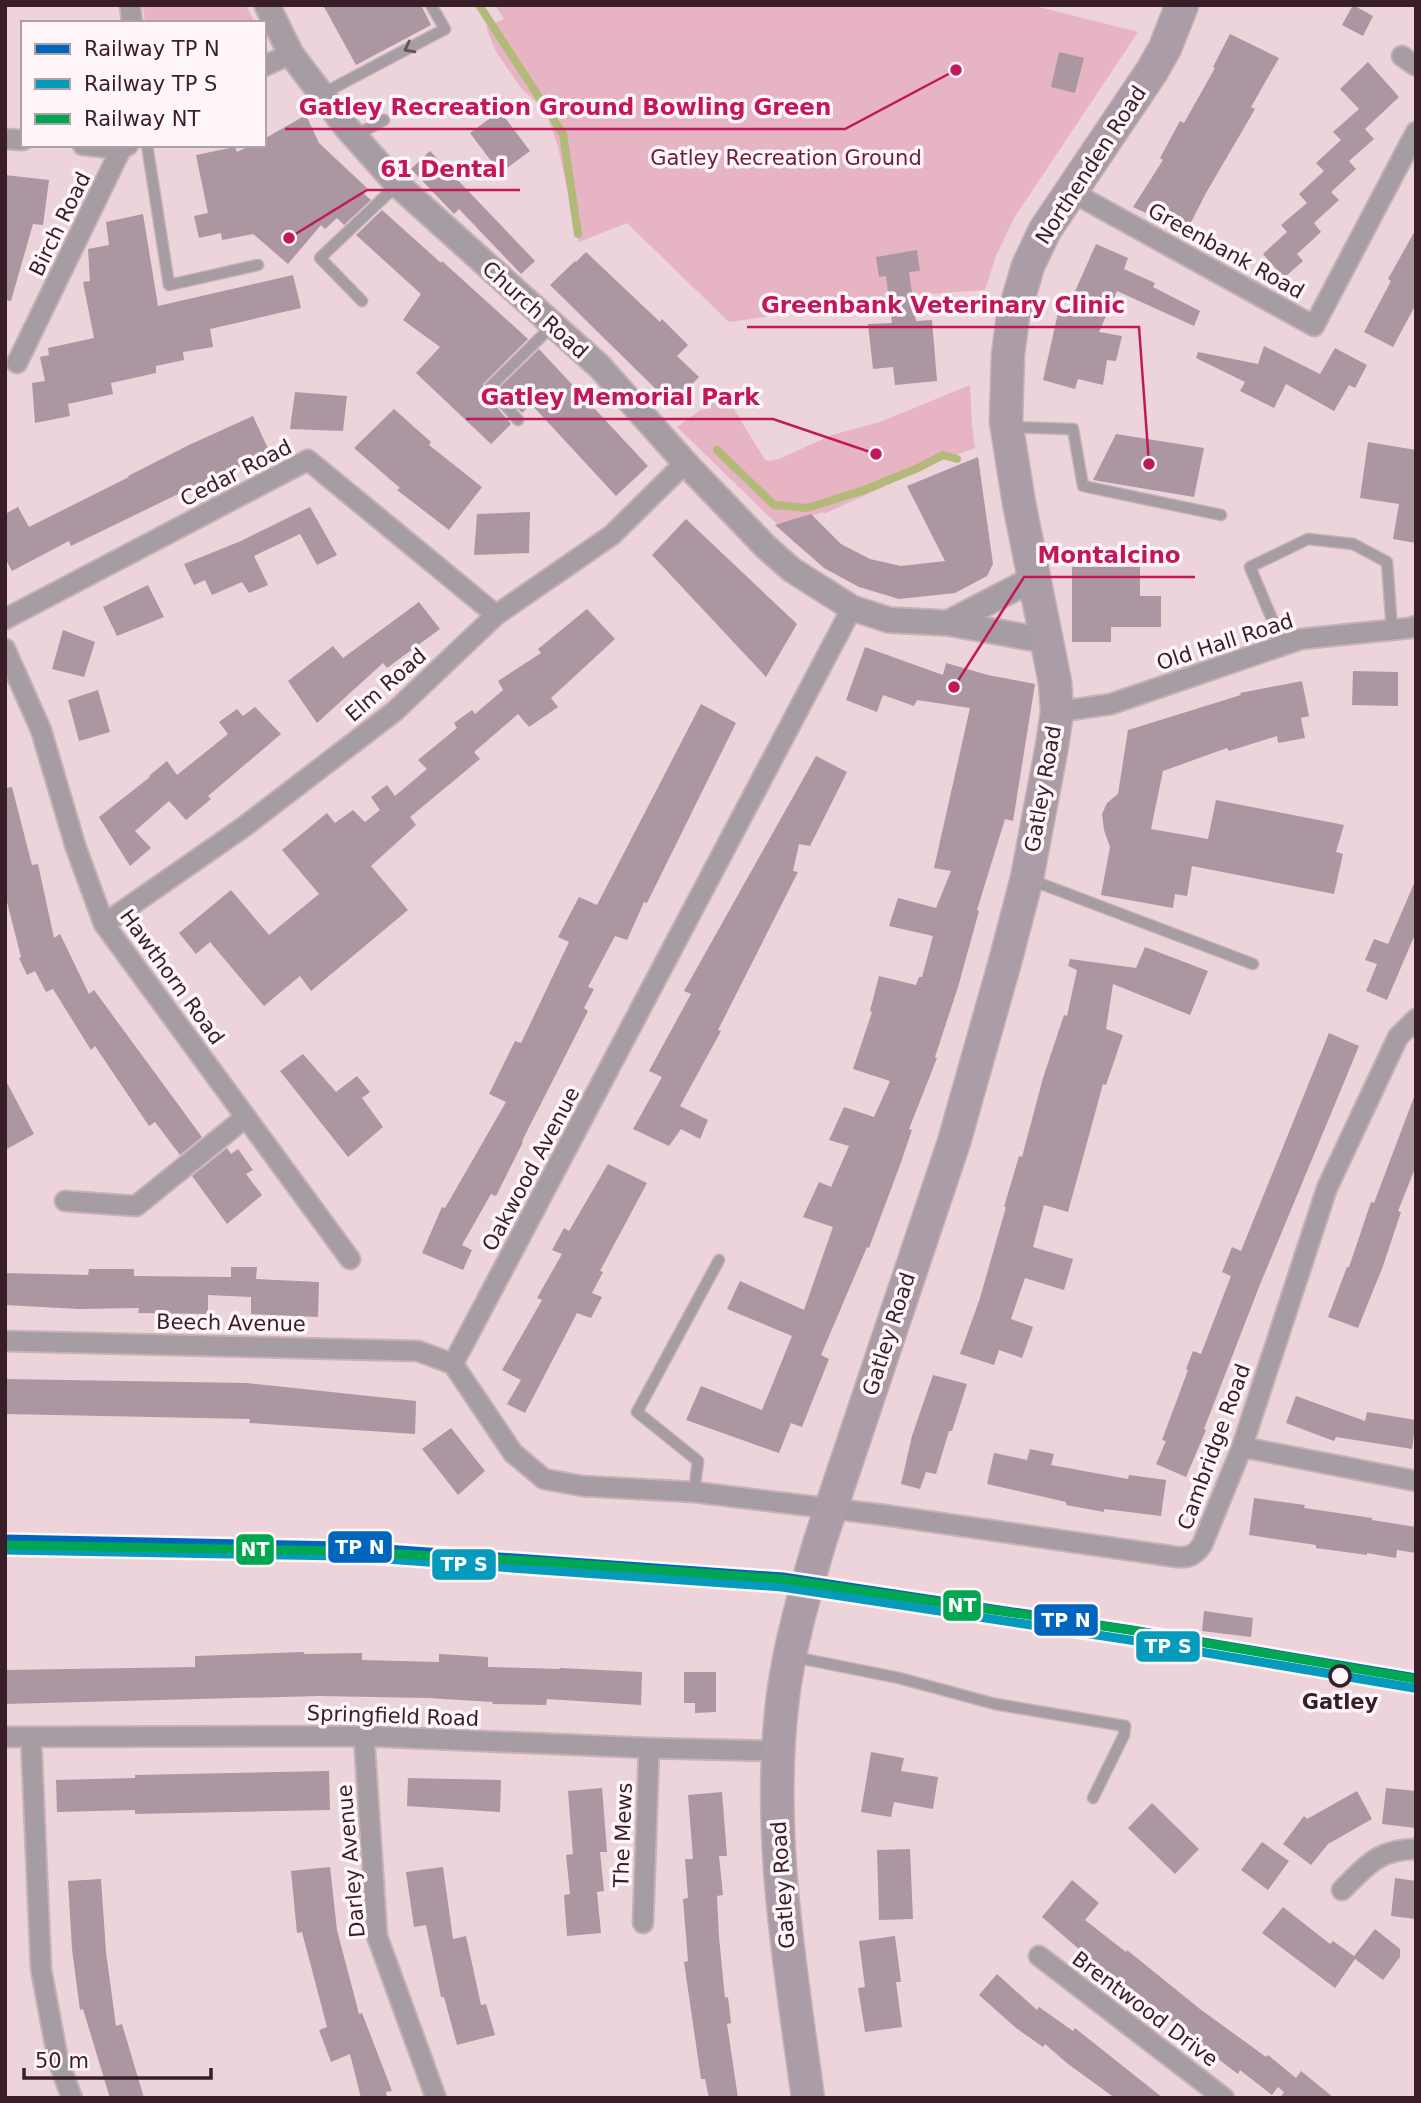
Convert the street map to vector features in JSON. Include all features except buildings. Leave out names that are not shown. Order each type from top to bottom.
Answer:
[{"type":"main road","name":"Northenden Road","points":[[1035,578],[1007,426],[1006,388],[1013,317],[1028,266],[1045,230],[1152,71],[1165,48],[1182,5]]},
{"type":"main road","name":"Gatley Road","points":[[808,2098],[787,1953],[778,1824],[783,1699],[806,1590],[954,1142],[1027,878],[1057,712],[1055,682],[1035,578]]},
{"type":"street","name":"Church Road","points":[[267,5],[291,54],[354,136],[397,184],[600,368],[685,463],[766,547],[792,570],[852,608],[889,620],[948,623],[1048,641]]},
{"type":"street","points":[[266,65],[291,54]]},
{"type":"street","name":"Greenbank Road","points":[[1070,191],[1314,326],[1416,132]]},
{"type":"street","name":"Birch Road","points":[[17,363],[125,147]]},
{"type":"street","name":"Cedar Road","points":[[5,619],[308,460],[496,615]]},
{"type":"street","name":"Elm Road","points":[[104,924],[245,826],[395,711],[496,615],[612,535],[685,463]]},
{"type":"street","points":[[948,623],[1035,578]]},
{"type":"street","name":"Oakwood Avenue","points":[[453,1364],[852,608]]},
{"type":"street","name":"Old Hall Road","points":[[1057,712],[1111,704],[1301,639],[1408,629]]},
{"type":"street","name":"Hawthorn Road","points":[[5,649],[41,730],[76,848],[104,924],[350,1259]]},
{"type":"street","name":"Cambridge Road","points":[[831,1509],[1156,1555],[1190,1556],[1196,1553],[1202,1545],[1242,1447],[1327,1188],[1398,1037],[1416,1019]]},
{"type":"street","points":[[65,1200],[136,1206],[246,1117]]},
{"type":"street","name":"Beech Avenue","points":[[5,1341],[418,1351],[453,1364]]},
{"type":"street","points":[[453,1364],[513,1453],[544,1479],[582,1486],[694,1492],[831,1509]]},
{"type":"street","points":[[1242,1447],[1416,1481]]},
{"type":"street","name":"Springfield Road","points":[[5,1737],[364,1737],[779,1751]]},
{"type":"street","points":[[31,1737],[41,1969],[58,2060],[72,2098]]},
{"type":"street","name":"Darley Avenue","points":[[364,1737],[377,1936],[436,2098]]},
{"type":"street","name":"The Mews","points":[[643,1923],[649,1748]]},
{"type":"street","points":[[1342,1890],[1378,1856],[1390,1851],[1416,1849]]},
{"type":"street","name":"Brentwood Drive","points":[[1039,1956],[1224,2098]]},
{"type":"lane","points":[[322,94],[445,29],[431,5]]},
{"type":"lane","points":[[354,136],[384,120]]},
{"type":"lane","points":[[147,147],[169,285],[258,265]]},
{"type":"lane","points":[[362,301],[320,258],[397,184]]},
{"type":"lane","points":[[518,420],[489,387],[553,326]]},
{"type":"lane","points":[[1007,426],[1073,429],[1083,486],[1221,515]]},
{"type":"lane","points":[[1283,645],[1250,567],[1308,539],[1353,544],[1387,562],[1408,629]]},
{"type":"lane","points":[[1027,878],[1253,964]]},
{"type":"lane","points":[[694,1492],[698,1461],[636,1412],[719,1260]]},
{"type":"lane","points":[[790,1656],[899,1678],[995,1704],[1125,1726],[1124,1735],[1093,1798]]},
{"type":"green space","points":[[143,5],[246,5],[254,21],[145,21]]},
{"type":"green space","name":"Gatley Recreation Ground","points":[[495,5],[1031,5],[1138,32],[1014,218],[996,256],[985,290],[918,295],[729,322],[627,223],[579,242],[558,147],[549,120],[542,108],[521,88],[495,50],[486,27],[504,19]]},
{"type":"green space","points":[[970,385],[975,448],[905,474],[905,477],[824,514],[823,512],[780,527],[677,427],[724,393],[765,460],[769,461],[832,435],[880,422]]},
{"type":"waterway","points":[[479,5],[563,134],[578,234]]},
{"type":"waterway","points":[[717,450],[774,505],[807,508],[864,490],[943,455],[957,459]]},
{"type":"transit line","points":[[5,1539],[343,1546],[783,1577],[1132,1630],[1416,1678]]},
{"type":"transit line","points":[[5,1550],[343,1556],[782,1587],[1130,1640],[1414,1688]]},
{"type":"rail line","name":"NT","points":[[5,1545],[344,1551],[782,1579],[1130,1630],[1416,1679]]},
{"type":"place","name":"Gatley Recreation Ground Bowling Green","points":[[956,70]]},
{"type":"place","name":"61 Dental","points":[[289,238]]},
{"type":"place","name":"Gatley Memorial Park","points":[[876,454]]},
{"type":"place","name":"Greenbank Veterinary Clinic","points":[[1149,464]]},
{"type":"place","name":"Montalcino","points":[[954,687]]},
{"type":"place","name":"Gatley","points":[[1340,1676]]}]
